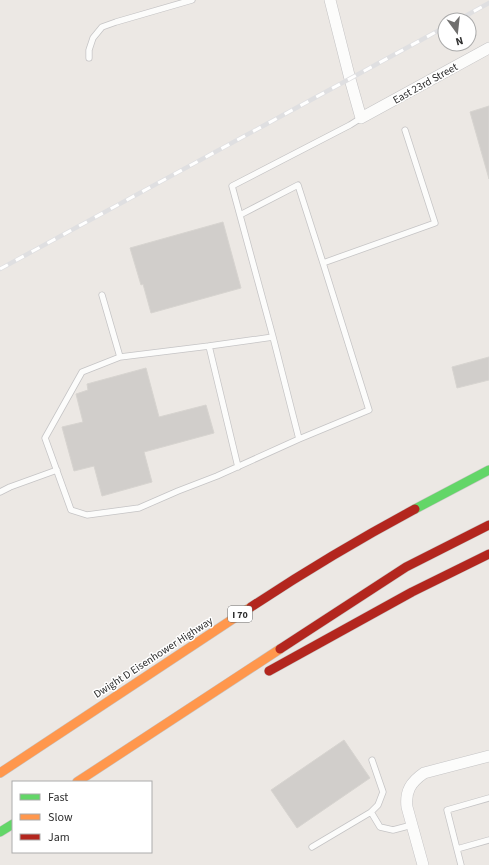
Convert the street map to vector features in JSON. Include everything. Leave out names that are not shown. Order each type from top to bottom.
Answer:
[{"type":"highway","name":"Dwight D Eisenhower Highway","points":[[0,773],[282,587],[367,535],[489,470]]},
{"type":"highway","points":[[367,535],[449,481]]},
{"type":"highway","points":[[79,781],[406,567],[489,525]]},
{"type":"highway","points":[[258,677],[412,592],[489,554]]},
{"type":"highway","points":[[132,746],[230,692]]},
{"type":"highway","points":[[0,832],[12,825]]},
{"type":"street","points":[[330,0],[361,118]]},
{"type":"street","name":"East 23rd Street","points":[[361,118],[489,48]]},
{"type":"street","points":[[423,865],[407,807],[409,788],[415,780],[424,773],[489,756]]},
{"type":"lane","points":[[89,58],[89,50],[93,38],[102,28],[116,22],[192,0]]},
{"type":"lane","points":[[300,439],[232,186],[361,118]]},
{"type":"lane","points":[[323,264],[435,223],[405,130]]},
{"type":"lane","points":[[240,215],[298,186],[369,410],[139,508],[87,515],[71,510],[45,438],[82,372],[120,357],[273,337]]},
{"type":"lane","points":[[102,295],[120,357]]},
{"type":"lane","points":[[210,346],[238,467]]},
{"type":"lane","points":[[0,492],[57,470]]},
{"type":"lane","points":[[312,847],[371,812],[378,805],[383,792],[372,760]]},
{"type":"lane","points":[[461,865],[447,810],[489,798]]},
{"type":"lane","points":[[371,812],[380,827],[393,830],[412,825]]},
{"type":"lane","points":[[457,849],[489,840]]},
{"type":"building","points":[[489,106],[489,179],[470,112]]},
{"type":"building","points":[[223,222],[241,288],[151,313],[143,284],[141,285],[130,248]]},
{"type":"building","points":[[489,357],[489,380],[457,388],[452,367]]},
{"type":"building","points":[[146,368],[159,417],[206,405],[214,433],[144,452],[152,482],[102,496],[94,466],[74,471],[62,427],[83,422],[76,394],[88,390],[87,384]]},
{"type":"building","points":[[344,740],[370,778],[297,828],[271,790]]},
{"type":"railway","points":[[473,12],[489,3]]},
{"type":"railway","points":[[0,269],[437,31]]},
{"type":"traffic: fast","points":[[415,509],[489,470]]},
{"type":"traffic: fast","points":[[0,832],[12,825]]},
{"type":"traffic: slow","points":[[0,773],[251,607]]},
{"type":"traffic: slow","points":[[79,781],[280,649]]},
{"type":"traffic: jam","points":[[251,607],[332,556],[415,509]]},
{"type":"traffic: jam","points":[[280,649],[406,567],[489,525]]},
{"type":"traffic: jam","points":[[269,671],[412,592],[489,554]]}]
